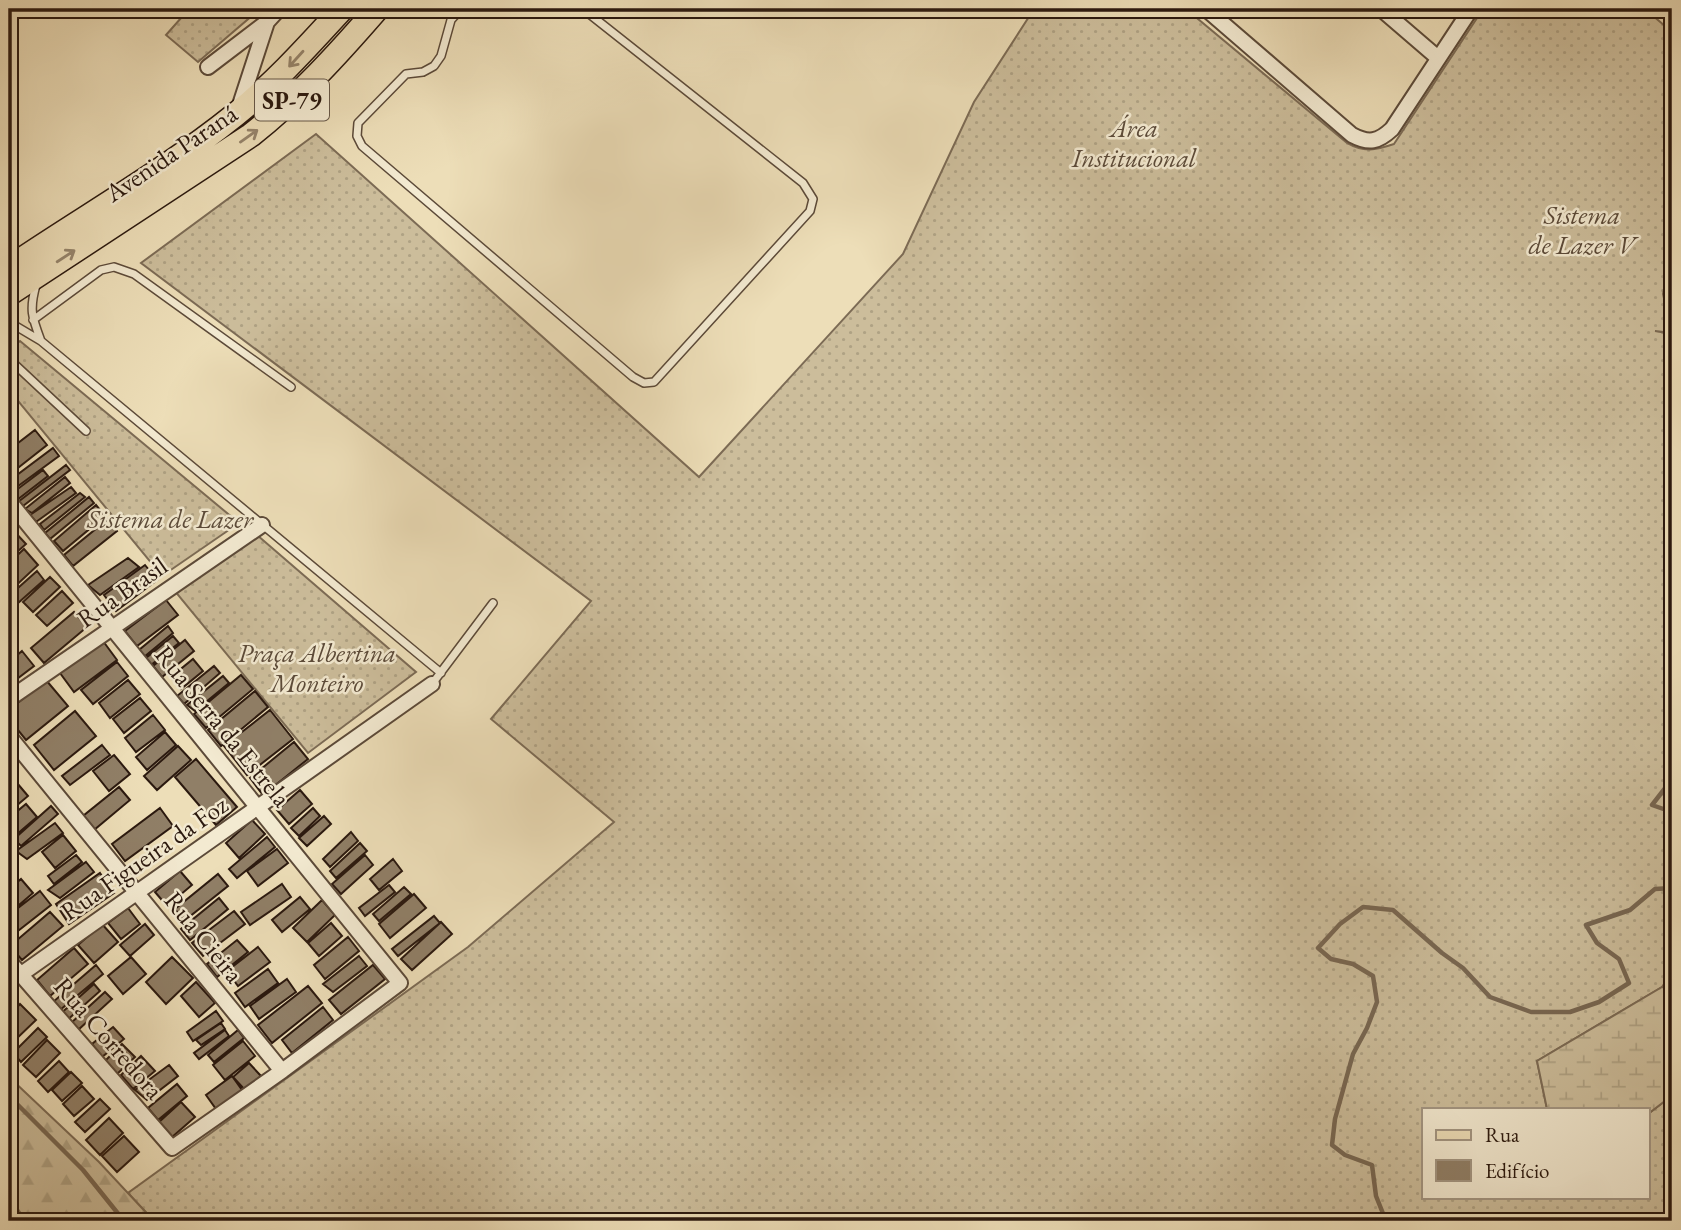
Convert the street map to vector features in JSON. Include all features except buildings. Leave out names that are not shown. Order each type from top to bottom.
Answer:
[{"type":"main road","name":"Avenida Paraná","points":[[9,268],[181,156],[237,113],[288,68],[342,9]]},
{"type":"main road","name":"Avenida Paraná","points":[[9,294],[251,135],[298,95],[377,9]]},
{"type":"street","points":[[208,67],[267,22],[279,9]]},
{"type":"street","points":[[1206,9],[1352,135],[1363,141],[1373,142],[1383,138],[1392,129],[1471,9]]},
{"type":"street","points":[[1381,9],[1438,58]]},
{"type":"street","points":[[237,113],[267,22]]},
{"type":"street","name":"Rua Serra da Estrela","points":[[9,501],[400,983],[282,1071]]},
{"type":"street","name":"Rua Brasil","points":[[9,699],[262,525]]},
{"type":"street","name":"Rua Figueira da Foz","points":[[20,975],[437,678]]},
{"type":"street","name":"Rua Cieira","points":[[9,736],[282,1071]]},
{"type":"street","name":"Rua Corredora","points":[[9,961],[172,1148],[282,1071]]},
{"type":"lane","points":[[461,9],[451,20],[441,56],[434,66],[424,72],[406,74],[358,123],[357,136],[362,146],[633,377],[644,383],[654,382],[810,211],[813,199],[803,183],[583,9]]},
{"type":"lane","points":[[33,320],[101,270],[114,267],[134,274],[291,387]]},
{"type":"lane","points":[[39,274],[31,303],[33,320],[41,341]]},
{"type":"lane","points":[[9,321],[41,341],[262,525],[437,678]]},
{"type":"lane","points":[[9,359],[86,431]]},
{"type":"lane","name":"Rua Figueira da Foz","points":[[437,678],[494,603]]},
{"type":"green space","points":[[189,9],[260,9],[198,62],[166,35]]},
{"type":"green space","points":[[1034,9],[1186,9],[1347,143],[1370,150],[1394,144],[1483,9],[1645,9],[1672,32],[1672,248],[1663,294],[1672,333],[1655,331],[1672,334],[1672,972],[1662,987],[1537,1061],[1547,1108],[1422,1108],[1422,1198],[1650,1198],[1650,1112],[1665,1101],[1672,1100],[1672,1221],[154,1221],[128,1193],[468,947],[614,822],[491,719],[591,601],[141,263],[316,134],[699,477],[903,254],[974,102]]},
{"type":"green space","name":"Sistema de Lazer","points":[[20,341],[239,523],[162,576],[9,390],[9,350]]},
{"type":"green space","name":"Praça Albertina Monteiro","points":[[257,535],[416,672],[308,753],[174,590]]},
{"type":"green space","points":[[1662,987],[1672,989],[1672,1100],[1665,1101],[1650,1112],[1650,1108],[1547,1108],[1537,1061]]},
{"type":"green space","points":[[9,1077],[99,1162],[154,1221],[26,1221],[9,1196]]},
{"type":"waterway","points":[[1672,787],[1666,787],[1652,805],[1672,812]]},
{"type":"waterway","points":[[1386,1221],[1376,1196],[1372,1165],[1345,1155],[1332,1145],[1335,1119],[1353,1054],[1377,1002],[1373,976],[1353,964],[1331,959],[1318,948],[1340,924],[1363,907],[1393,910],[1463,968],[1490,997],[1531,1012],[1570,1012],[1599,1002],[1629,983],[1619,959],[1597,943],[1586,925],[1630,910],[1655,889],[1672,888]]},
{"type":"waterway","points":[[9,1096],[83,1170],[124,1221]]},
{"type":"park label","name":"Área Institucional","points":[[1134,143]]},
{"type":"park label","name":"Sistema de Lazer V","points":[[1582,230]]}]
